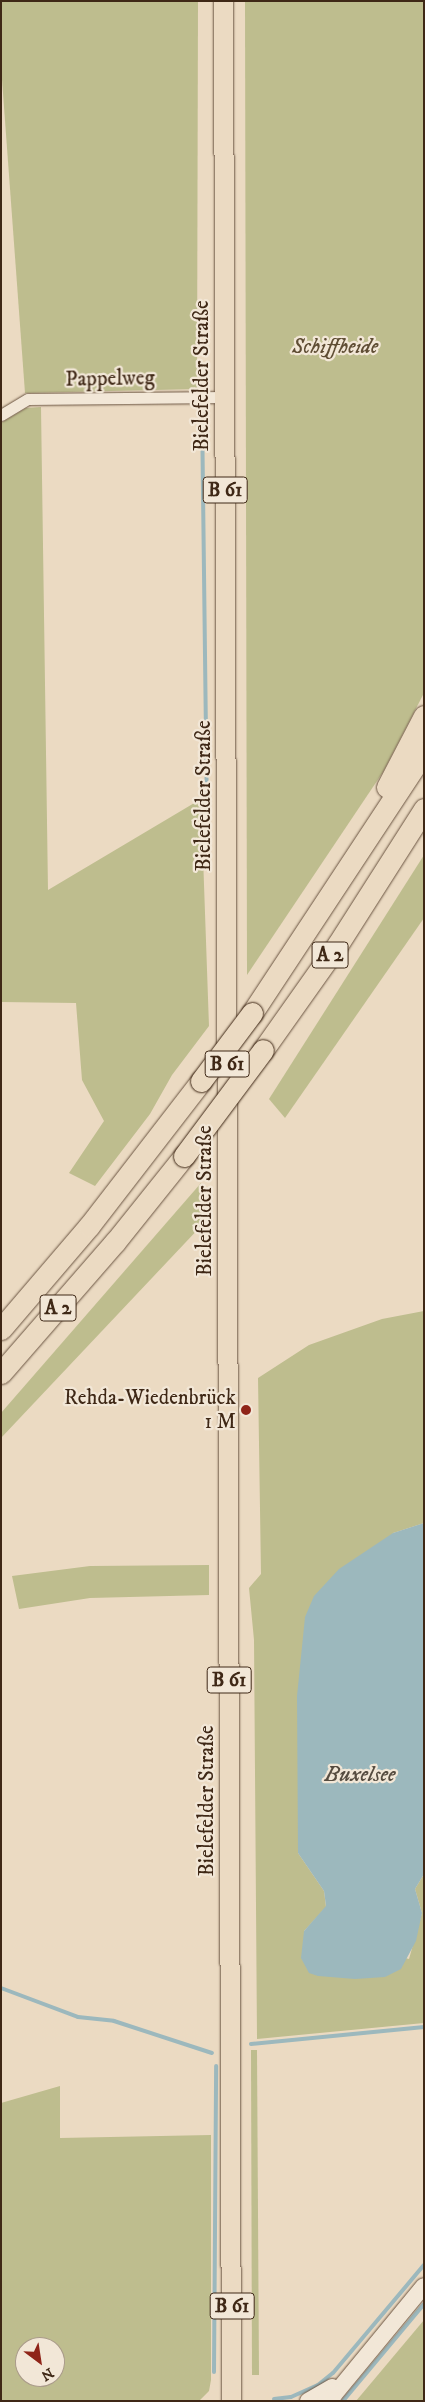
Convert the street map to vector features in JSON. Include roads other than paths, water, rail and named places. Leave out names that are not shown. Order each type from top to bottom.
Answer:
[{"type":"highway","points":[[334,892],[424,716]]},
{"type":"highway","name":"A 2","points":[[1,1329],[88,1226],[252,1013],[334,892],[424,752]]},
{"type":"highway","name":"A 2","points":[[1,1373],[115,1242],[184,1156],[263,1050],[338,944],[424,808]]},
{"type":"highway","points":[[393,858],[424,820]]},
{"type":"main road","name":"Bielefelder Straße","points":[[222,1],[232,2401]]},
{"type":"main road","points":[[325,2401],[334,2395],[424,2286]]},
{"type":"main road","points":[[308,2401],[330,2389],[375,2345]]},
{"type":"street","name":"Pappelweg","points":[[1,416],[28,399],[224,397]]},
{"type":"water","name":"Buxelsee","points":[[424,1523],[424,1874],[415,1889],[422,1913],[416,1941],[401,1969],[385,1977],[355,1979],[318,1976],[309,1973],[301,1958],[304,1931],[326,1906],[324,1891],[298,1853],[297,1696],[305,1617],[314,1596],[339,1569],[393,1533]]},
{"type":"waterway","points":[[202,409],[207,805]]},
{"type":"waterway","points":[[1,1988],[78,2017],[114,2021],[212,2053]]},
{"type":"waterway","points":[[251,2044],[424,2027]]},
{"type":"waterway","points":[[214,2372],[216,2066]]},
{"type":"waterway","points":[[274,2399],[291,2397],[318,2385],[333,2373],[424,2265]]},
{"type":"waterway","points":[[343,2401],[424,2304]]},
{"type":"place","name":"Rehda-Wiedenbrück 1 M","points":[[246,1410]]},
{"type":"park label","name":"Schiffheide","points":[[335,347]]}]
